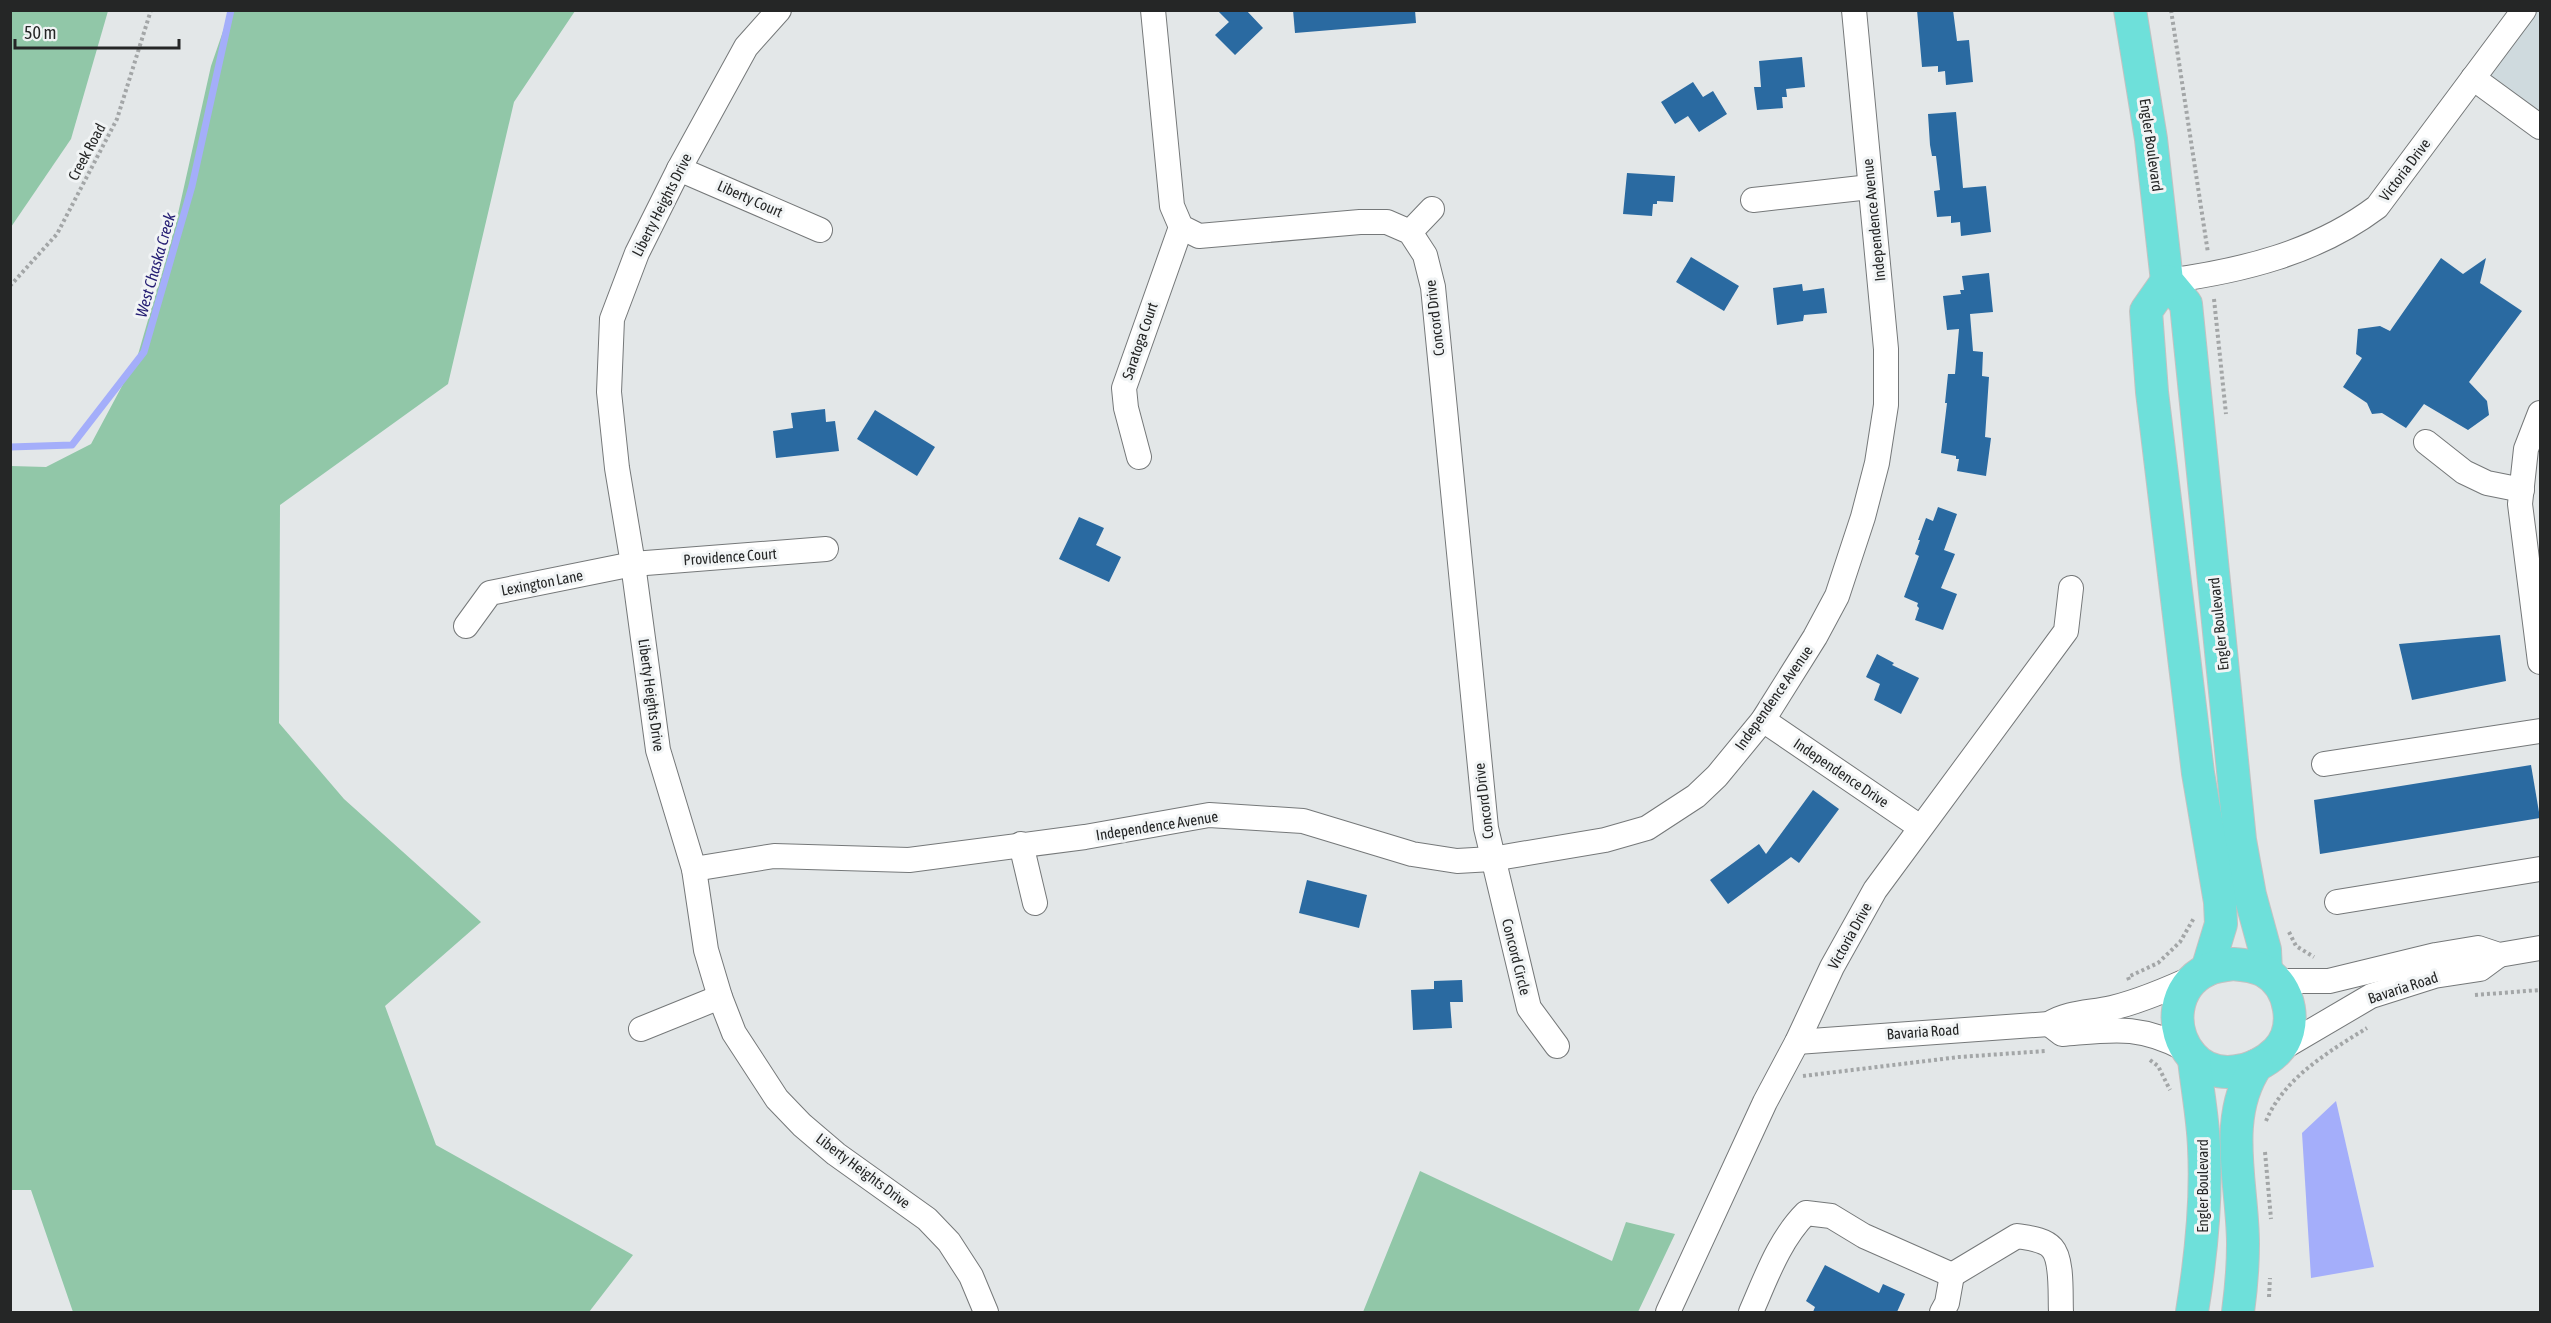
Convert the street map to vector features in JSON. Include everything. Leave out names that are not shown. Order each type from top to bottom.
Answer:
[{"type":"main road","name":"Engler Boulevard","points":[[2130,10],[2151,139],[2167,281],[2186,304],[2240,840],[2250,895],[2271,976]]},
{"type":"main road","points":[[2167,281],[2146,311],[2152,392],[2189,704],[2220,902],[2221,924],[2203,973]]},
{"type":"main road","points":[[2238,1312],[2243,1245],[2235,1138],[2247,1080],[2268,1057],[2291,1022],[2285,993],[2271,976],[2257,968],[2233,964],[2203,973],[2186,988],[2177,1009],[2176,1023],[2190,1054],[2218,1072],[2232,1072],[2268,1057]]},
{"type":"main road","name":"Engler Boulevard","points":[[2190,1054],[2204,1144],[2205,1184],[2204,1233],[2192,1312]]},
{"type":"street","name":"Liberty Heights Drive","points":[[779,10],[746,47],[679,169],[637,253],[612,319],[609,392],[617,468],[633,564],[658,750],[694,870],[706,950],[734,1033],[777,1099],[836,1154],[927,1219],[949,1242],[971,1276],[986,1312]]},
{"type":"street","points":[[1153,10],[1172,206],[1181,227],[1199,236],[1360,222],[1387,222],[1410,232],[1432,209]]},
{"type":"street","name":"Independence Avenue","points":[[694,870],[774,856],[909,861],[1020,844],[1085,837],[1209,815],[1303,820],[1412,854],[1457,861],[1492,859],[1605,840],[1647,828],[1696,796],[1717,776],[1763,720],[1838,596],[1877,463],[1886,405],[1887,349],[1854,10]]},
{"type":"street","name":"Victoria Drive","points":[[2167,281],[2237,270],[2294,252],[2363,218],[2377,207],[2524,10]]},
{"type":"street","points":[[2474,78],[2541,127]]},
{"type":"street","name":"Liberty Court","points":[[679,169],[820,230]]},
{"type":"street","points":[[1753,200],[1870,187]]},
{"type":"street","name":"Saratoga Court","points":[[1139,457],[1126,408],[1124,388],[1181,227]]},
{"type":"street","name":"Concord Drive","points":[[1410,232],[1425,255],[1433,287],[1486,828],[1492,859]]},
{"type":"street","points":[[2541,413],[2526,449],[2520,504],[2541,662]]},
{"type":"street","points":[[2426,442],[2464,472],[2487,483],[2522,490]]},
{"type":"street","name":"Providence Court","points":[[633,564],[826,549]]},
{"type":"street","name":"Lexington Lane","points":[[466,626],[490,593],[633,564]]},
{"type":"street","name":"Victoria Drive","points":[[1668,1312],[1765,1102],[1833,967],[1875,890],[2066,631],[2071,588]]},
{"type":"street","name":"Independence Drive","points":[[1763,720],[1920,827]]},
{"type":"street","points":[[2324,764],[2541,731]]},
{"type":"street","points":[[1020,844],[1035,903]]},
{"type":"street","name":"Concord Circle","points":[[1492,859],[1529,1008],[1557,1046]]},
{"type":"street","points":[[2337,902],[2541,868]]},
{"type":"street","name":"Bavaria Road","points":[[2271,976],[2329,981],[2478,948],[2499,955],[2540,951]]},
{"type":"street","name":"Bavaria Road","points":[[2268,1057],[2338,1015],[2382,993],[2434,976],[2480,969],[2499,955]]},
{"type":"street","name":"Bavaria Road","points":[[1797,1042],[2049,1024],[2062,1016],[2112,1008],[2203,973]]},
{"type":"street","points":[[641,1029],[720,997]]},
{"type":"street","name":"Bavaria Road","points":[[2049,1024],[2062,1034],[2112,1030],[2142,1031],[2190,1054]]},
{"type":"street","points":[[1751,1312],[1777,1254],[1797,1222],[1806,1213],[1831,1216],[1864,1236],[1952,1275]]},
{"type":"street","points":[[1942,1312],[1947,1303],[1952,1275],[2017,1236],[2042,1241],[2052,1248],[2058,1260],[2061,1312]]},
{"type":"path","name":"Creek Road","points":[[10,286],[57,234],[117,119],[151,10]]},
{"type":"path","points":[[2171,10],[2217,312],[2226,417]]},
{"type":"path","points":[[2288,929],[2296,946],[2313,957],[2330,959],[2329,981]]},
{"type":"path","points":[[2470,995],[2541,990]]},
{"type":"path","points":[[2338,1015],[2353,1036]]},
{"type":"path","points":[[2265,1130],[2274,1103],[2293,1081],[2371,1025]]},
{"type":"path","points":[[1798,1086],[1803,1075],[1820,1072],[1959,1057],[2048,1051]]},
{"type":"path","points":[[2144,1055],[2158,1066],[2172,1094]]},
{"type":"path","points":[[2265,1149],[2271,1228]]},
{"type":"path","points":[[2268,1304],[2270,1274]]},
{"type":"shaded area","points":[[2524,11],[2540,11],[2540,127],[2473,78]]},
{"type":"green space","points":[[11,10],[108,11],[71,139],[11,227]]},
{"type":"green space","points":[[230,11],[575,11],[514,102],[448,384],[280,505],[279,723],[344,799],[481,922],[385,1006],[436,1145],[633,1255],[589,1312],[73,1312],[31,1190],[11,1190],[11,466],[46,467],[91,444],[137,358],[175,227],[211,66]]},
{"type":"green space","points":[[1420,1171],[1612,1261],[1626,1222],[1675,1234],[1638,1312],[1363,1312]]},
{"type":"water","points":[[2336,1101],[2374,1267],[2311,1278],[2302,1133]]},
{"type":"building","points":[[1217,10],[1246,10],[1263,28],[1235,55],[1215,35],[1229,22]]},
{"type":"building","points":[[1293,10],[1415,10],[1416,23],[1295,33]]},
{"type":"building","points":[[1917,10],[1953,10],[1957,41],[1969,40],[1973,82],[1946,85],[1945,71],[1938,72],[1938,66],[1922,67]]},
{"type":"building","points":[[1802,57],[1805,87],[1786,89],[1787,97],[1782,97],[1783,108],[1757,110],[1754,87],[1761,87],[1759,61]]},
{"type":"building","points":[[1693,82],[1703,97],[1713,91],[1727,114],[1699,132],[1688,116],[1675,124],[1661,102]]},
{"type":"building","points":[[1956,112],[1963,188],[1986,186],[1991,232],[1961,236],[1960,222],[1951,223],[1951,216],[1937,217],[1934,191],[1940,190],[1936,156],[1932,156],[1930,145],[1928,114]]},
{"type":"building","points":[[1627,173],[1675,176],[1673,202],[1657,201],[1657,204],[1653,204],[1652,216],[1623,214]]},
{"type":"building","points":[[1691,257],[1739,286],[1724,311],[1676,282]]},
{"type":"building","points":[[2441,258],[2463,274],[2486,258],[2480,283],[2522,311],[2469,382],[2487,401],[2489,415],[2468,430],[2424,404],[2406,428],[2382,413],[2372,414],[2367,403],[2343,387],[2362,358],[2356,354],[2358,329],[2380,326],[2390,331]]},
{"type":"building","points":[[1989,273],[1993,312],[1970,314],[1973,351],[1983,352],[1982,376],[1989,377],[1985,437],[1991,438],[1986,476],[1957,471],[1959,459],[1956,459],[1956,456],[1941,453],[1948,374],[1955,374],[1959,329],[1947,330],[1943,296],[1961,294],[1960,290],[1964,290],[1962,276]]},
{"type":"building","points":[[1802,284],[1803,291],[1824,288],[1827,313],[1804,315],[1803,321],[1777,325],[1773,288]]},
{"type":"building","points":[[825,409],[826,422],[835,421],[839,451],[776,458],[773,431],[793,428],[791,413]]},
{"type":"building","points":[[875,410],[935,447],[917,476],[857,439]]},
{"type":"building","points":[[1938,507],[1957,514],[1944,550],[1955,554],[1941,588],[1957,594],[1943,630],[1915,620],[1919,608],[1918,603],[1904,597],[1919,556],[1915,554],[1926,518],[1933,521]]},
{"type":"building","points":[[1079,517],[1104,528],[1096,545],[1121,557],[1109,582],[1059,559]]},
{"type":"building","points":[[2500,635],[2506,681],[2412,700],[2399,644]]},
{"type":"building","points":[[1877,654],[1894,663],[1892,665],[1919,678],[1901,714],[1874,700],[1880,684],[1866,677]]},
{"type":"building","points":[[2531,765],[2540,818],[2320,854],[2314,800]]},
{"type":"building","points":[[1813,790],[1839,809],[1799,863],[1791,857],[1728,904],[1710,880],[1759,844],[1766,854]]},
{"type":"building","points":[[1307,880],[1367,895],[1359,928],[1299,913]]},
{"type":"building","points":[[1462,980],[1463,1002],[1450,1002],[1452,1028],[1413,1030],[1411,990],[1434,989],[1434,981]]},
{"type":"building","points":[[1825,1265],[1879,1293],[1883,1284],[1905,1294],[1897,1312],[1813,1312],[1815,1307],[1806,1301]]},
{"type":"waterway","name":"West Chaska Creek","points":[[10,447],[72,445],[144,352],[192,186],[231,10]]}]
